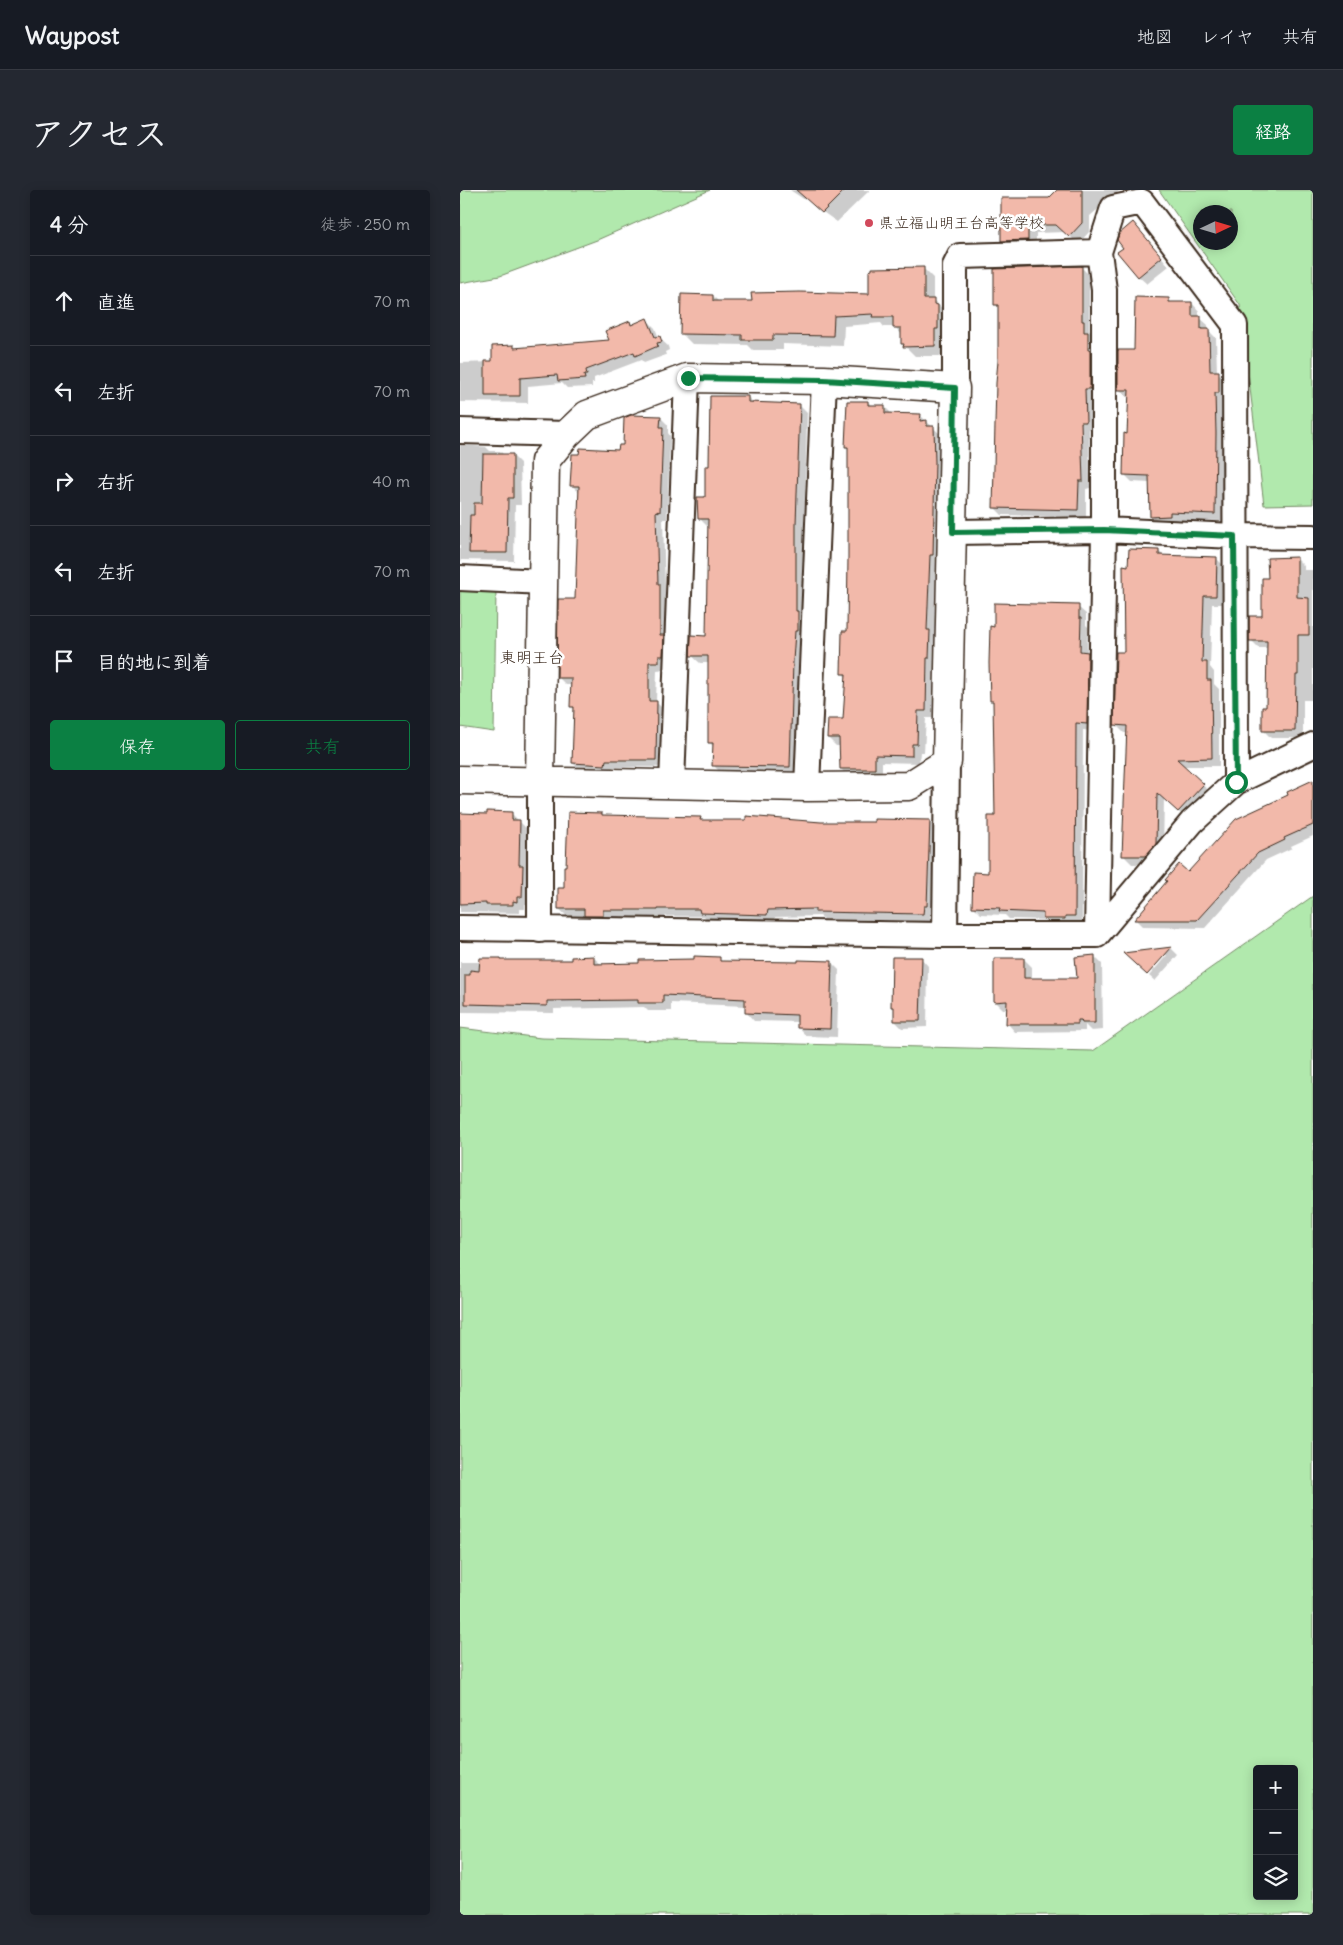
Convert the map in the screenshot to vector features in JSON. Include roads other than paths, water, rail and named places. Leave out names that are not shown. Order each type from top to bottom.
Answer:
[{"type":"street","points":[[1096,935],[1104,530],[1104,290],[1099,252],[1113,208],[1142,202],[1235,325],[1236,782]]},
{"type":"street","points":[[945,935],[953,532],[955,266],[960,256],[1099,252]]},
{"type":"street","points":[[540,930],[540,781],[545,461],[567,434],[587,416],[688,378],[824,380],[955,388]]},
{"type":"street","points":[[672,784],[688,378]]},
{"type":"street","points":[[807,787],[824,380]]},
{"type":"street","points":[[460,431],[567,434]]},
{"type":"street","points":[[953,532],[1104,530],[1234,536],[1313,537]]},
{"type":"street","points":[[460,578],[543,582]]},
{"type":"street","points":[[460,928],[945,935],[1096,935],[1192,822],[1236,782],[1313,745]]},
{"type":"street","points":[[460,780],[807,787],[909,786],[947,762]]},
{"type":"place","name":"県立福山明王台高等学校","points":[[869,223]]},
{"type":"district","name":"東明王台","points":[[532,657]]}]
